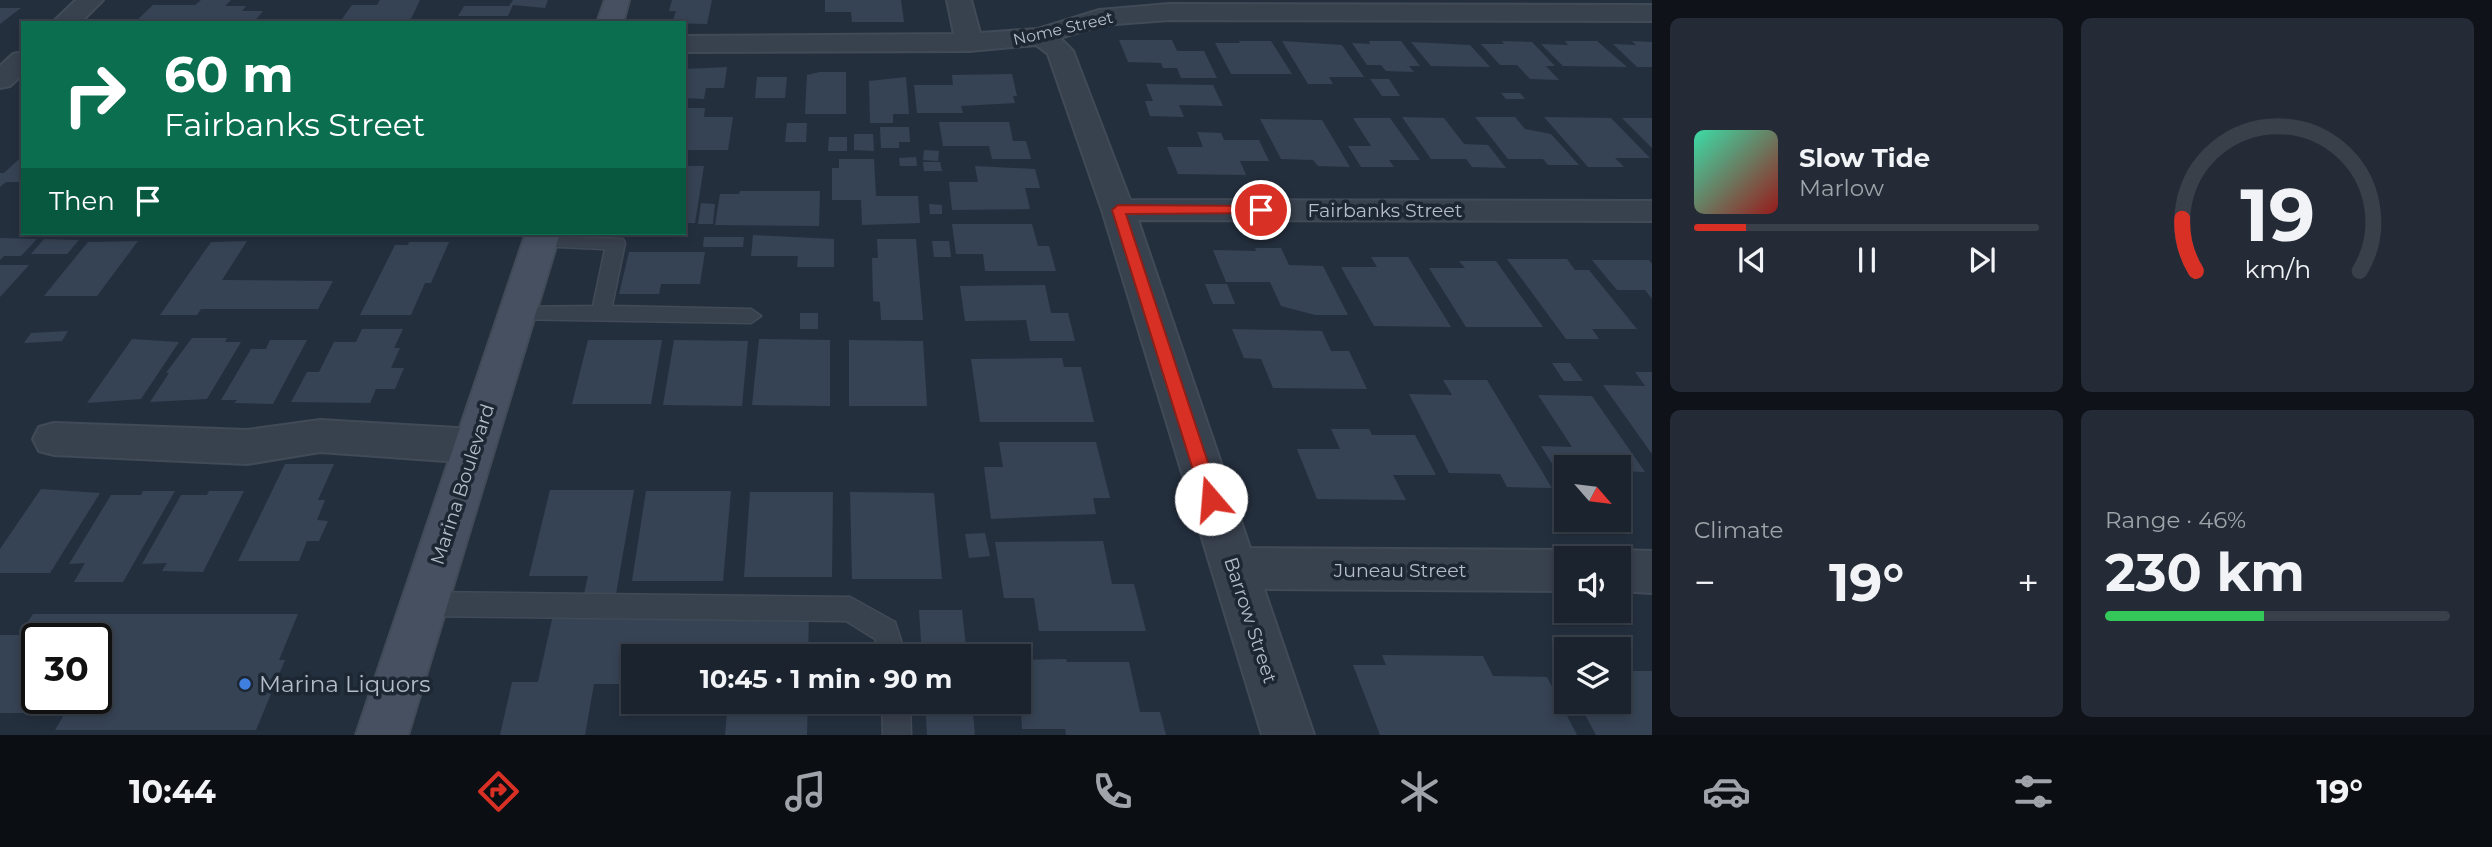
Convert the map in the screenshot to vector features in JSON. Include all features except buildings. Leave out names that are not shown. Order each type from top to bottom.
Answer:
[{"type":"street","points":[[67,21],[91,0]]},
{"type":"street","points":[[611,21],[617,0]]},
{"type":"street","points":[[959,0],[969,43]]},
{"type":"street","name":"Nome Street","points":[[686,44],[969,43],[1041,36],[1099,18],[1169,12],[1652,13]]},
{"type":"street","name":"Barrow Street","points":[[1041,36],[1060,51],[1118,210],[1289,735]]},
{"type":"street","points":[[0,80],[21,62]]},
{"type":"street","name":"Fairbanks Street","points":[[1118,210],[1652,211]]},
{"type":"street","name":"Marina Boulevard","points":[[382,735],[542,237]]},
{"type":"street","points":[[54,439],[247,447],[320,436],[474,446]]},
{"type":"street","name":"Juneau Street","points":[[1233,568],[1554,571]]},
{"type":"street","points":[[1631,571],[1652,572]]},
{"type":"lane","points":[[542,237],[616,243],[601,313]]},
{"type":"lane","points":[[516,314],[751,316]]},
{"type":"lane","points":[[423,604],[806,606],[850,609],[886,631],[890,644]]},
{"type":"lane","points":[[896,714],[897,735]]},
{"type":"place","name":"Marina Liquors","points":[[245,684]]},
{"type":"route","points":[[1211,499],[1118,210],[1261,210]]}]
